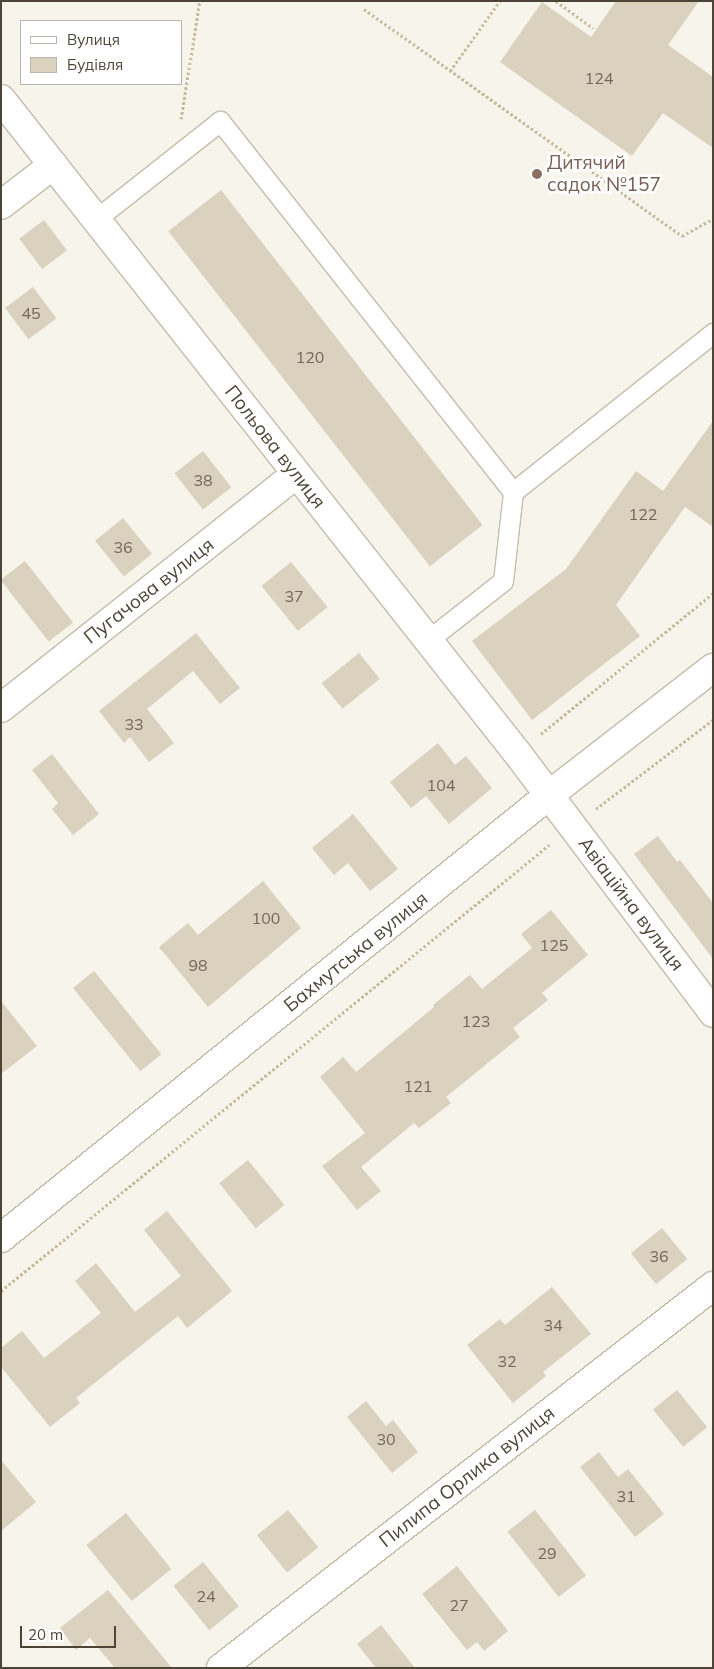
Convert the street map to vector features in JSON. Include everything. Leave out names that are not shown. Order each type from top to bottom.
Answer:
[{"type":"street","name":"Польова вулиця","points":[[1,99],[549,795]]},
{"type":"street","points":[[1,205],[53,165]]},
{"type":"street","name":"Пугачова вулиця","points":[[1,708],[296,474]]},
{"type":"street","name":"Бахмутська вулиця","points":[[1,1238],[549,795],[713,668]]},
{"type":"street","name":"Авіаційна вулиця","points":[[549,795],[713,1013]]},
{"type":"street","name":"Пилипа Орлика вулиця","points":[[221,1668],[713,1286]]},
{"type":"lane","points":[[96,219],[220,121],[513,492],[503,581],[428,640]]},
{"type":"lane","points":[[513,492],[713,333]]},
{"type":"path","points":[[175,157],[200,1]]},
{"type":"path","points":[[450,71],[500,1]]},
{"type":"path","points":[[556,1],[593,28]]},
{"type":"path","points":[[364,9],[682,236],[713,220]]},
{"type":"path","points":[[518,754],[713,593]]},
{"type":"path","points":[[588,814],[713,720]]},
{"type":"path","points":[[1,1291],[555,840]]},
{"type":"building","points":[[616,1],[699,1],[668,45],[713,77],[713,148],[663,113],[632,156],[500,62],[542,2],[591,37]]},
{"type":"building","points":[[221,190],[483,525],[430,566],[168,231]]},
{"type":"building","points":[[44,220],[67,250],[42,269],[19,239]]},
{"type":"building","points":[[33,287],[56,318],[29,339],[5,308]]},
{"type":"building","points":[[713,421],[713,527],[685,507],[616,605],[640,636],[532,720],[472,641],[566,569],[636,471],[663,491]]},
{"type":"building","points":[[203,451],[231,487],[203,509],[175,473]]},
{"type":"building","points":[[123,518],[152,554],[124,576],[95,541]]},
{"type":"building","points":[[25,561],[73,622],[49,642],[1,581]]},
{"type":"building","points":[[291,562],[328,607],[298,631],[261,586]]},
{"type":"building","points":[[196,633],[240,688],[220,704],[193,671],[147,709],[174,743],[149,762],[130,737],[124,743],[99,711]]},
{"type":"building","points":[[359,653],[380,679],[342,709],[322,683]]},
{"type":"building","points":[[438,743],[455,765],[466,756],[492,788],[449,824],[426,796],[411,808],[390,782]]},
{"type":"building","points":[[52,754],[99,814],[73,835],[52,809],[58,803],[32,770]]},
{"type":"building","points":[[353,814],[398,869],[370,891],[348,863],[334,875],[312,848]]},
{"type":"building","points":[[658,836],[677,862],[680,860],[713,903],[713,959],[634,854]]},
{"type":"building","points":[[263,881],[301,928],[208,1007],[159,947],[188,923],[198,935]]},
{"type":"building","points":[[551,910],[588,955],[542,993],[548,1000],[513,1028],[520,1037],[446,1097],[451,1103],[419,1128],[414,1123],[361,1167],[381,1191],[357,1210],[322,1166],[365,1133],[320,1077],[343,1057],[356,1072],[470,975],[482,989],[532,948],[521,934]]},
{"type":"building","points":[[94,971],[161,1054],[140,1071],[73,988]]},
{"type":"building","points":[[1,1001],[37,1046],[1,1074]]},
{"type":"building","points":[[248,1160],[285,1205],[256,1228],[219,1183]]},
{"type":"building","points":[[167,1211],[232,1291],[187,1328],[178,1316],[76,1398],[80,1403],[50,1427],[1,1367],[1,1348],[22,1331],[44,1358],[101,1313],[75,1281],[96,1263],[135,1312],[181,1276],[144,1230]]},
{"type":"building","points":[[662,1228],[687,1259],[656,1284],[631,1253]]},
{"type":"building","points":[[552,1287],[591,1334],[543,1372],[546,1376],[513,1403],[467,1345],[500,1319],[505,1325]]},
{"type":"building","points":[[677,1390],[707,1427],[683,1447],[653,1410]]},
{"type":"building","points":[[366,1401],[386,1426],[393,1420],[418,1452],[392,1473],[347,1417]]},
{"type":"building","points":[[599,1452],[618,1477],[628,1469],[664,1514],[635,1537],[580,1467]]},
{"type":"building","points":[[1,1460],[36,1502],[1,1531]]},
{"type":"building","points":[[288,1510],[318,1547],[287,1572],[257,1535]]},
{"type":"building","points":[[535,1510],[586,1575],[559,1597],[507,1532]]},
{"type":"building","points":[[126,1513],[171,1569],[132,1601],[86,1545]]},
{"type":"building","points":[[203,1562],[239,1606],[209,1630],[173,1586]]},
{"type":"building","points":[[457,1566],[508,1631],[484,1651],[477,1642],[467,1650],[422,1594]]},
{"type":"building","points":[[108,1590],[172,1668],[115,1668],[90,1638],[76,1650],[60,1628]]},
{"type":"building","points":[[381,1625],[415,1668],[376,1668],[357,1644]]},
{"type":"place","name":"Дитячий садок №157","points":[[537,174]]}]
